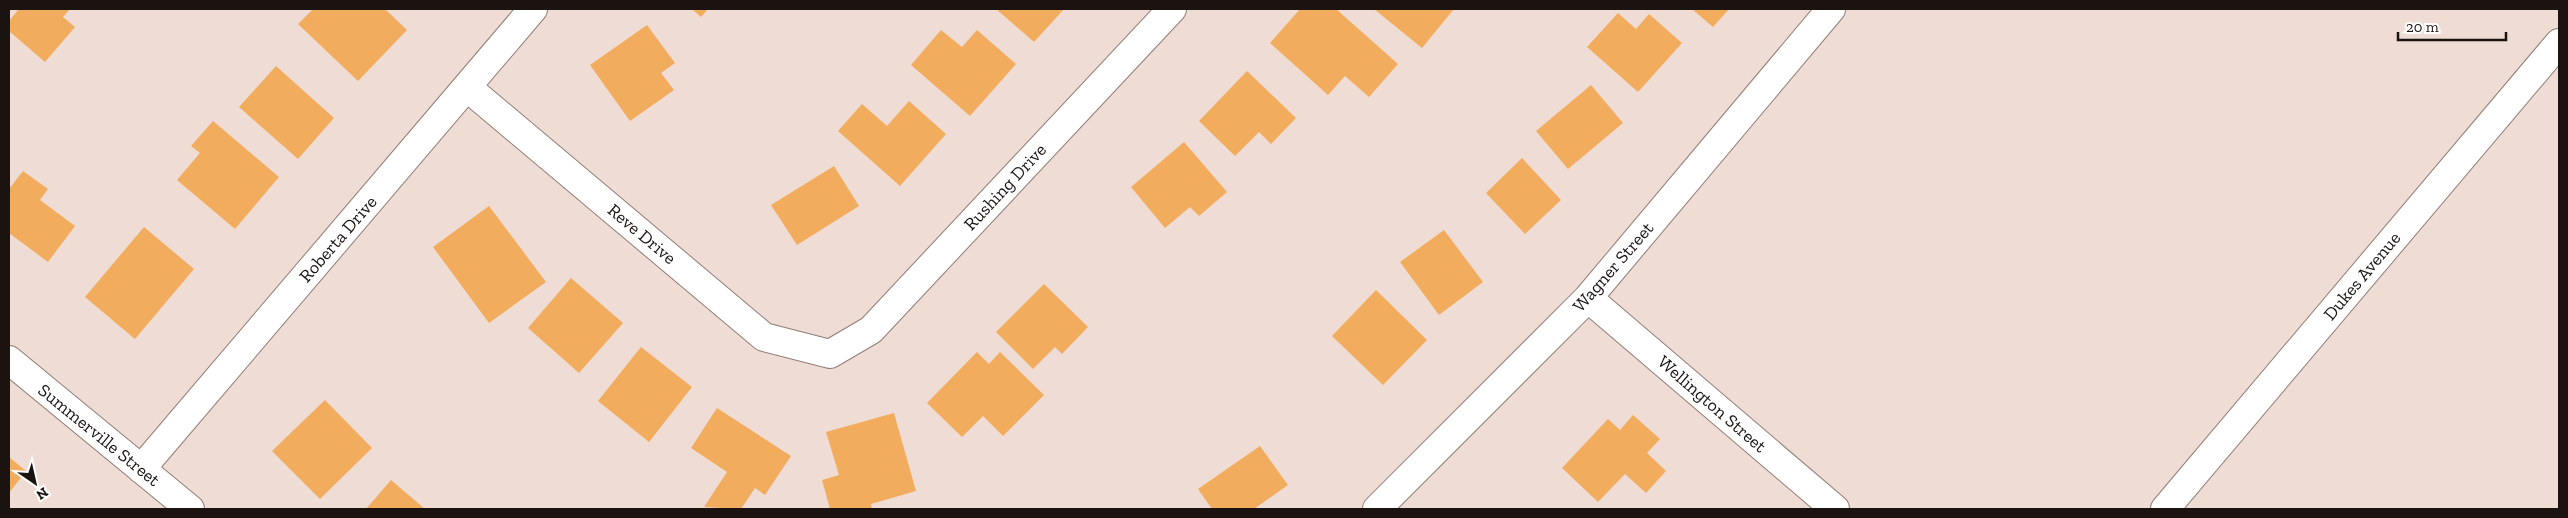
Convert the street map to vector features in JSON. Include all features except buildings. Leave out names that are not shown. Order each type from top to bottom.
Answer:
[{"type":"street","name":"Roberta Drive","points":[[141,469],[468,88],[533,9]]},
{"type":"street","name":"Rushing Drive","points":[[830,354],[871,330],[1172,9]]},
{"type":"street","name":"Wagner Street","points":[[1377,509],[1588,298],[1831,9]]},
{"type":"street","name":"Dukes Avenue","points":[[2166,509],[2559,43]]},
{"type":"street","name":"Reve Drive","points":[[468,88],[764,337],[830,354]]},
{"type":"street","name":"Wellington Street","points":[[1588,298],[1835,509]]},
{"type":"street","name":"Summerville Street","points":[[9,360],[190,509]]}]
